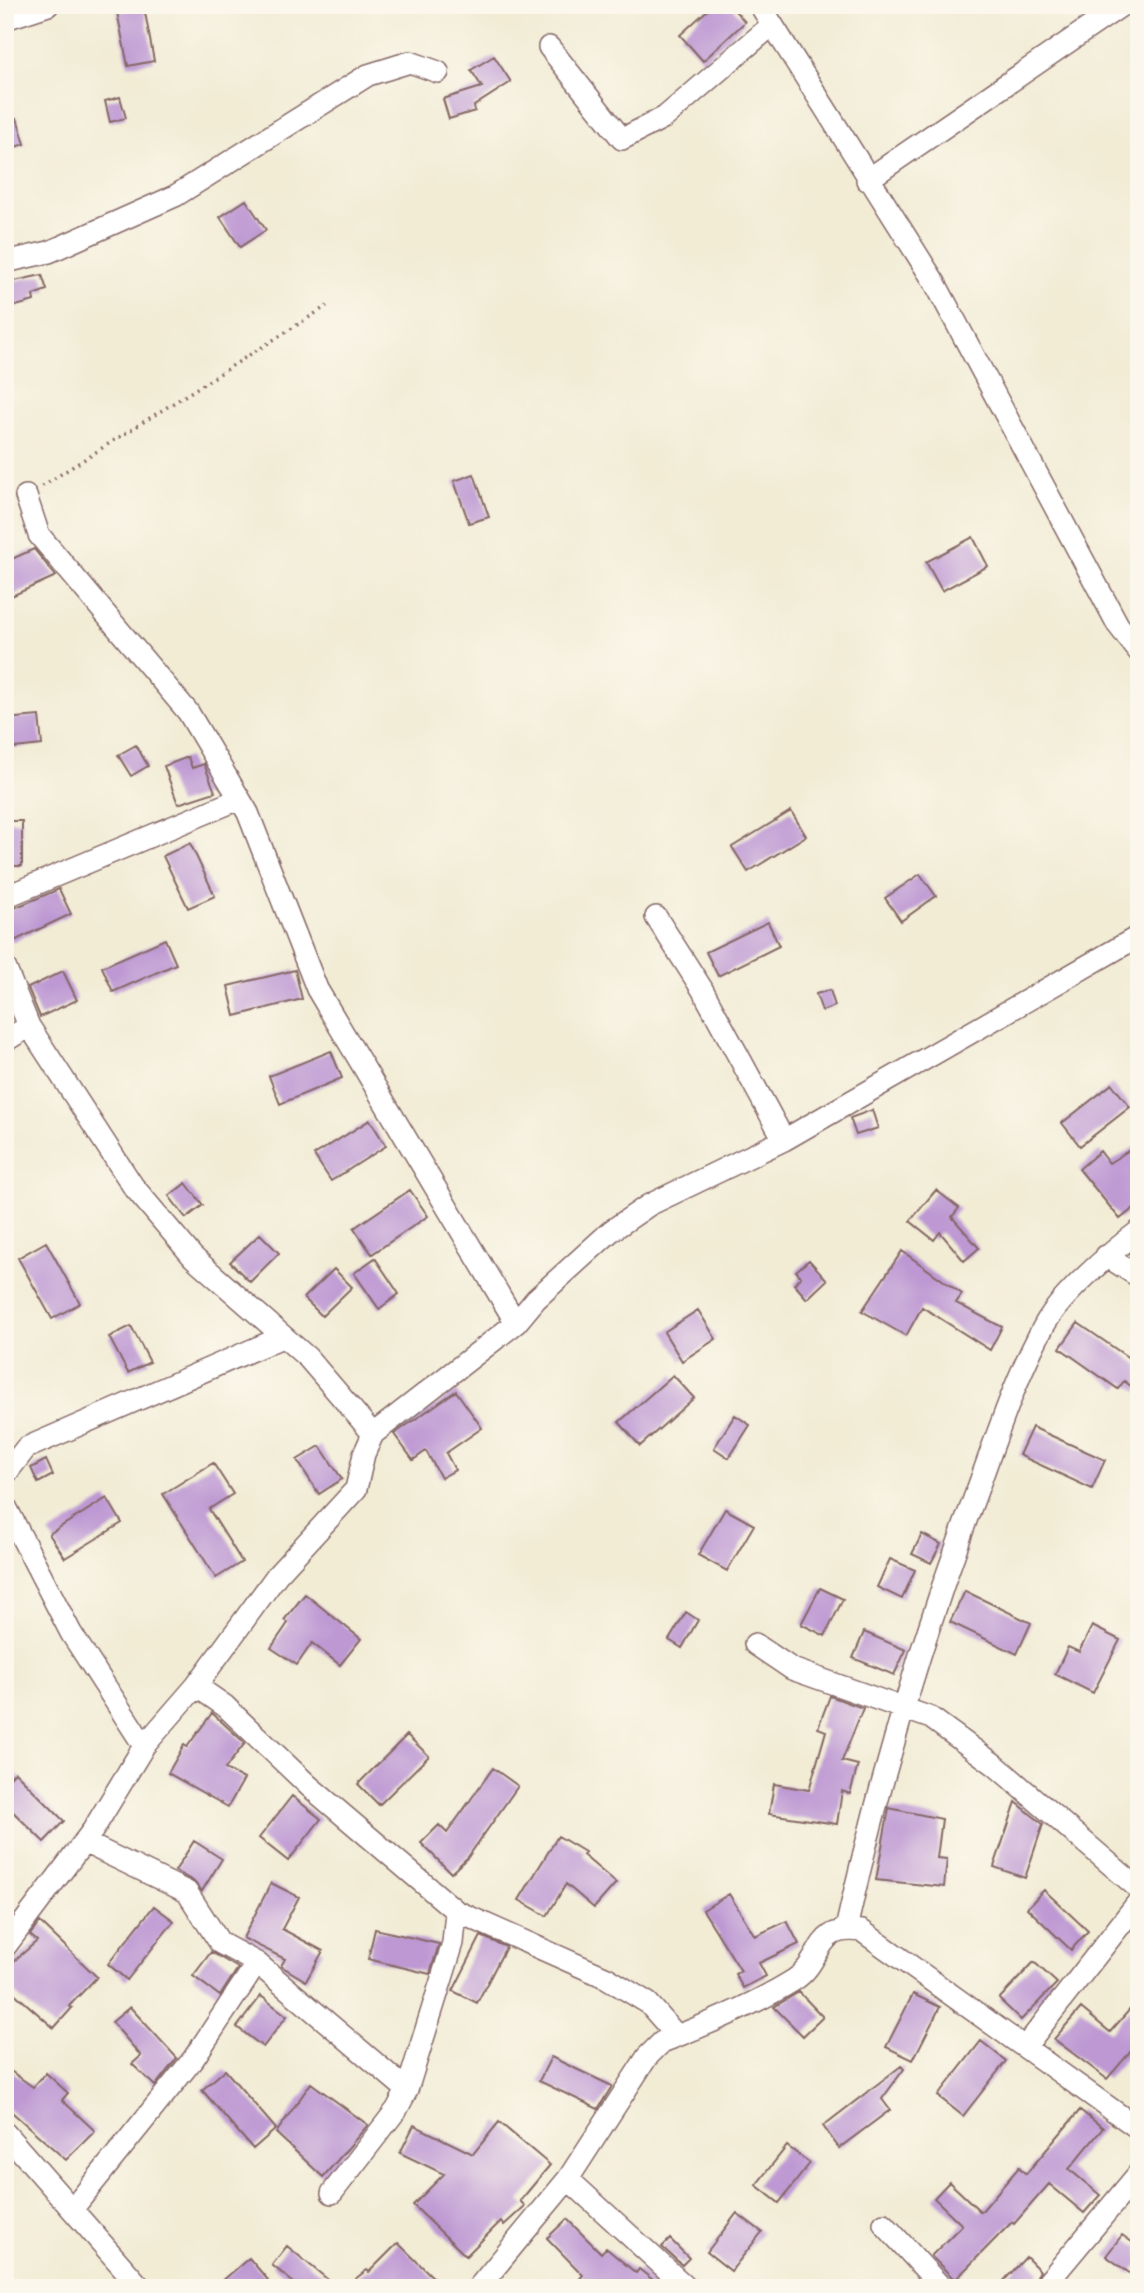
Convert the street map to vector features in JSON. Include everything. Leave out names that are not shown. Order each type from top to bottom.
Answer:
[{"type":"street","points":[[5,19],[48,5]]},
{"type":"street","points":[[760,5],[867,180],[935,283],[1118,625],[1139,652]]},
{"type":"street","points":[[867,180],[1122,5]]},
{"type":"street","points":[[549,47],[622,139],[665,117],[772,25]]},
{"type":"street","points":[[5,262],[49,252],[175,196],[368,75],[410,62],[438,72]]},
{"type":"street","points":[[26,496],[39,535],[188,712],[248,813],[317,989],[516,1323]]},
{"type":"street","points":[[5,897],[232,802]]},
{"type":"street","points":[[656,917],[702,989],[784,1140]]},
{"type":"street","points":[[5,1947],[84,1842],[145,1746],[196,1686],[277,1575],[356,1489],[364,1454],[373,1434],[516,1323],[536,1298],[611,1231],[649,1205],[784,1140],[1139,936]]},
{"type":"street","points":[[5,967],[29,1026],[133,1186],[193,1258],[308,1358],[373,1434]]},
{"type":"street","points":[[5,1041],[29,1026]]},
{"type":"street","points":[[846,1929],[869,1824],[902,1709],[945,1577],[1016,1385],[1046,1322],[1106,1255],[1139,1231]]},
{"type":"street","points":[[1106,1255],[1139,1277]]},
{"type":"street","points":[[5,1475],[26,1447],[282,1337]]},
{"type":"street","points":[[5,1505],[71,1633],[145,1746]]},
{"type":"street","points":[[755,1644],[792,1669],[931,1718],[995,1765],[1139,1889]]},
{"type":"street","points":[[196,1686],[225,1706],[309,1786],[456,1911],[607,1978],[648,2003],[677,2036]]},
{"type":"street","points":[[84,1842],[187,1892],[220,1943],[257,1963],[407,2090]]},
{"type":"street","points":[[1025,2048],[1139,1901]]},
{"type":"street","points":[[332,2193],[397,2109],[407,2090],[453,1943],[456,1911]]},
{"type":"street","points":[[478,2288],[568,2179],[647,2057],[662,2042],[797,1978],[829,1934],[846,1929],[862,1931],[1139,2129]]},
{"type":"street","points":[[74,2207],[194,2058],[257,1963]]},
{"type":"street","points":[[5,2133],[74,2207],[141,2288]]},
{"type":"street","points":[[1042,2288],[1139,2173]]},
{"type":"street","points":[[568,2179],[687,2288]]},
{"type":"street","points":[[884,2224],[942,2288]]},
{"type":"path","points":[[26,496],[327,306]]},
{"type":"building","points":[[713,5],[730,5],[745,22],[703,61],[680,35]]},
{"type":"building","points":[[144,7],[154,61],[128,66],[117,12]]},
{"type":"building","points":[[494,56],[511,82],[474,106],[475,111],[449,119],[443,99],[482,87],[471,70]]},
{"type":"building","points":[[120,97],[126,118],[110,122],[105,101]]},
{"type":"building","points":[[17,118],[25,144],[5,150],[5,121]]},
{"type":"building","points":[[246,200],[266,230],[240,247],[220,217]]},
{"type":"building","points":[[42,275],[47,290],[33,295],[34,301],[5,309],[5,283]]},
{"type":"building","points":[[474,474],[489,517],[469,523],[454,481]]},
{"type":"building","points":[[973,537],[988,566],[942,591],[926,562]]},
{"type":"building","points":[[34,549],[56,576],[5,599],[5,562]]},
{"type":"building","points":[[39,716],[42,745],[5,749],[5,719]]},
{"type":"building","points":[[136,745],[148,766],[131,776],[118,755]]},
{"type":"building","points":[[188,757],[192,768],[204,764],[215,792],[178,804],[164,766]]},
{"type":"building","points":[[791,811],[806,836],[748,872],[732,847]]},
{"type":"building","points":[[5,821],[22,821],[22,866],[5,866]]},
{"type":"building","points":[[190,843],[215,896],[188,908],[163,856]]},
{"type":"building","points":[[920,874],[936,896],[901,921],[885,898]]},
{"type":"building","points":[[59,889],[71,914],[12,942],[5,928],[5,912]]},
{"type":"building","points":[[768,922],[779,946],[718,976],[706,952]]},
{"type":"building","points":[[165,939],[176,964],[113,992],[102,967]]},
{"type":"building","points":[[295,970],[302,999],[235,1016],[228,986]]},
{"type":"building","points":[[63,971],[77,1000],[40,1017],[28,988]]},
{"type":"building","points":[[830,990],[835,1006],[822,1011],[816,994]]},
{"type":"building","points":[[331,1051],[342,1078],[280,1104],[269,1076]]},
{"type":"building","points":[[1112,1084],[1130,1107],[1080,1146],[1062,1123]]},
{"type":"building","points":[[872,1110],[878,1128],[856,1135],[850,1118]]},
{"type":"building","points":[[370,1120],[386,1146],[331,1181],[314,1155]]},
{"type":"building","points":[[1139,1144],[1139,1204],[1120,1219],[1079,1169],[1100,1151],[1109,1163]]},
{"type":"building","points":[[186,1183],[203,1205],[186,1218],[169,1196]]},
{"type":"building","points":[[410,1190],[428,1216],[372,1254],[354,1228]]},
{"type":"building","points":[[936,1190],[959,1208],[952,1217],[979,1248],[964,1261],[940,1232],[934,1240],[910,1221]]},
{"type":"building","points":[[260,1234],[279,1253],[250,1282],[230,1262]]},
{"type":"building","points":[[46,1242],[80,1303],[52,1319],[18,1258]]},
{"type":"building","points":[[902,1251],[962,1294],[956,1303],[1002,1327],[990,1350],[922,1307],[906,1336],[862,1311]]},
{"type":"building","points":[[375,1258],[399,1294],[379,1309],[354,1273]]},
{"type":"building","points":[[809,1260],[827,1280],[807,1299],[794,1284],[801,1277],[796,1271]]},
{"type":"building","points":[[334,1269],[352,1287],[322,1316],[304,1298]]},
{"type":"building","points":[[698,1310],[716,1339],[682,1361],[664,1332]]},
{"type":"building","points":[[1078,1323],[1139,1365],[1139,1392],[1124,1381],[1118,1389],[1060,1348]]},
{"type":"building","points":[[131,1326],[150,1362],[128,1373],[109,1337]]},
{"type":"building","points":[[673,1375],[694,1398],[640,1446],[619,1422]]},
{"type":"building","points":[[456,1391],[482,1428],[446,1453],[455,1470],[441,1478],[426,1451],[413,1460],[394,1434]]},
{"type":"building","points":[[735,1415],[750,1425],[729,1458],[714,1448]]},
{"type":"building","points":[[1032,1427],[1105,1460],[1092,1489],[1019,1455]]},
{"type":"building","points":[[320,1446],[342,1479],[319,1494],[297,1460]]},
{"type":"building","points":[[46,1460],[53,1475],[38,1483],[31,1468]]},
{"type":"building","points":[[213,1463],[233,1494],[209,1509],[242,1562],[216,1578],[163,1494]]},
{"type":"building","points":[[107,1498],[122,1523],[65,1558],[49,1534]]},
{"type":"building","points":[[725,1509],[754,1525],[727,1571],[698,1555]]},
{"type":"building","points":[[922,1534],[941,1544],[931,1563],[912,1554]]},
{"type":"building","points":[[890,1559],[915,1570],[902,1599],[877,1587]]},
{"type":"building","points":[[820,1588],[843,1599],[825,1636],[801,1624]]},
{"type":"building","points":[[965,1591],[1031,1623],[1017,1654],[950,1622]]},
{"type":"building","points":[[305,1594],[361,1639],[340,1665],[312,1643],[297,1665],[271,1648],[288,1623],[284,1620]]},
{"type":"building","points":[[686,1612],[698,1620],[682,1648],[669,1640]]},
{"type":"building","points":[[1092,1626],[1120,1640],[1093,1693],[1055,1674],[1068,1647],[1079,1652]]},
{"type":"building","points":[[864,1632],[906,1650],[894,1675],[853,1658]]},
{"type":"building","points":[[830,1696],[863,1708],[842,1761],[858,1765],[850,1794],[842,1791],[837,1824],[769,1814],[774,1784],[809,1790],[826,1731],[818,1728]]},
{"type":"building","points":[[212,1713],[245,1743],[225,1769],[244,1779],[228,1807],[168,1773],[184,1745],[187,1747]]},
{"type":"building","points":[[407,1735],[429,1756],[379,1805],[358,1784]]},
{"type":"building","points":[[493,1768],[518,1786],[468,1857],[451,1873],[421,1843],[439,1825],[447,1833]]},
{"type":"building","points":[[15,1772],[64,1821],[44,1842],[5,1804],[5,1782]]},
{"type":"building","points":[[292,1796],[321,1819],[288,1861],[259,1838]]},
{"type":"building","points":[[1016,1802],[1043,1824],[1025,1878],[994,1867]]},
{"type":"building","points":[[889,1808],[942,1819],[937,1858],[947,1859],[944,1887],[876,1880]]},
{"type":"building","points":[[558,1836],[585,1852],[583,1855],[616,1883],[594,1908],[566,1884],[547,1916],[519,1900]]},
{"type":"building","points":[[194,1841],[222,1859],[202,1891],[193,1881],[175,1871]]},
{"type":"building","points":[[271,1883],[299,1897],[282,1929],[323,1951],[306,1981],[281,1966],[285,1959],[243,1938]]},
{"type":"building","points":[[1044,1890],[1088,1931],[1071,1950],[1027,1908]]},
{"type":"building","points":[[729,1894],[755,1936],[787,1921],[799,1944],[759,1963],[766,1976],[743,1988],[735,1974],[741,1971],[703,1910]]},
{"type":"building","points":[[154,1906],[174,1921],[127,1980],[108,1964]]},
{"type":"building","points":[[40,1922],[97,1977],[69,2006],[72,2008],[54,2028],[5,1985],[5,1969],[37,1941],[30,1935]]},
{"type":"building","points":[[375,1929],[439,1944],[430,1974],[368,1959]]},
{"type":"building","points":[[481,1936],[506,1947],[477,2003],[453,1991]]},
{"type":"building","points":[[211,1952],[238,1968],[220,1996],[193,1976]]},
{"type":"building","points":[[1034,1962],[1057,1983],[1021,2020],[999,1999]]},
{"type":"building","points":[[799,1992],[823,2017],[803,2036],[774,2007]]},
{"type":"building","points":[[913,1994],[940,2007],[913,2060],[886,2047]]},
{"type":"building","points":[[261,1996],[287,2016],[263,2047],[237,2027]]},
{"type":"building","points":[[130,2007],[177,2058],[155,2086],[132,2064],[141,2056],[112,2022]]},
{"type":"building","points":[[1081,2008],[1110,2032],[1131,2008],[1139,2014],[1139,2042],[1107,2079],[1054,2039]]},
{"type":"building","points":[[981,2041],[1006,2061],[963,2116],[938,2096]]},
{"type":"building","points":[[551,2057],[612,2086],[598,2109],[539,2081]]},
{"type":"building","points":[[901,2066],[904,2069],[882,2099],[890,2110],[839,2148],[823,2126]]},
{"type":"building","points":[[5,2067],[33,2087],[46,2073],[68,2093],[62,2100],[95,2131],[66,2160],[5,2106]]},
{"type":"building","points":[[225,2070],[276,2129],[253,2149],[202,2090]]},
{"type":"building","points":[[311,2083],[368,2125],[323,2177],[276,2133]]},
{"type":"building","points":[[1080,2110],[1103,2128],[1069,2169],[1100,2195],[1084,2213],[1049,2184],[1014,2224],[1012,2222],[955,2280],[931,2256],[962,2225],[934,2198],[949,2182],[981,2212],[1019,2167],[1026,2174]]},
{"type":"building","points":[[499,2122],[550,2165],[520,2201],[525,2206],[504,2225],[501,2221],[466,2256],[413,2205],[444,2174],[400,2153],[414,2125],[473,2154]]},
{"type":"building","points":[[787,2146],[810,2163],[779,2203],[756,2185]]},
{"type":"building","points":[[737,2213],[762,2232],[731,2271],[707,2252]]},
{"type":"building","points":[[567,2219],[601,2253],[606,2248],[636,2273],[639,2269],[663,2288],[572,2288],[583,2275],[547,2238]]},
{"type":"building","points":[[1122,2235],[1139,2247],[1139,2263],[1131,2274],[1106,2256]]},
{"type":"building","points":[[670,2239],[689,2258],[682,2265],[662,2247]]},
{"type":"building","points":[[398,2243],[444,2288],[343,2288],[367,2270],[369,2272]]},
{"type":"building","points":[[287,2246],[338,2288],[300,2288],[272,2265]]},
{"type":"building","points":[[1026,2257],[1040,2271],[1030,2288],[997,2288]]},
{"type":"building","points":[[249,2258],[268,2280],[259,2288],[214,2288]]}]
